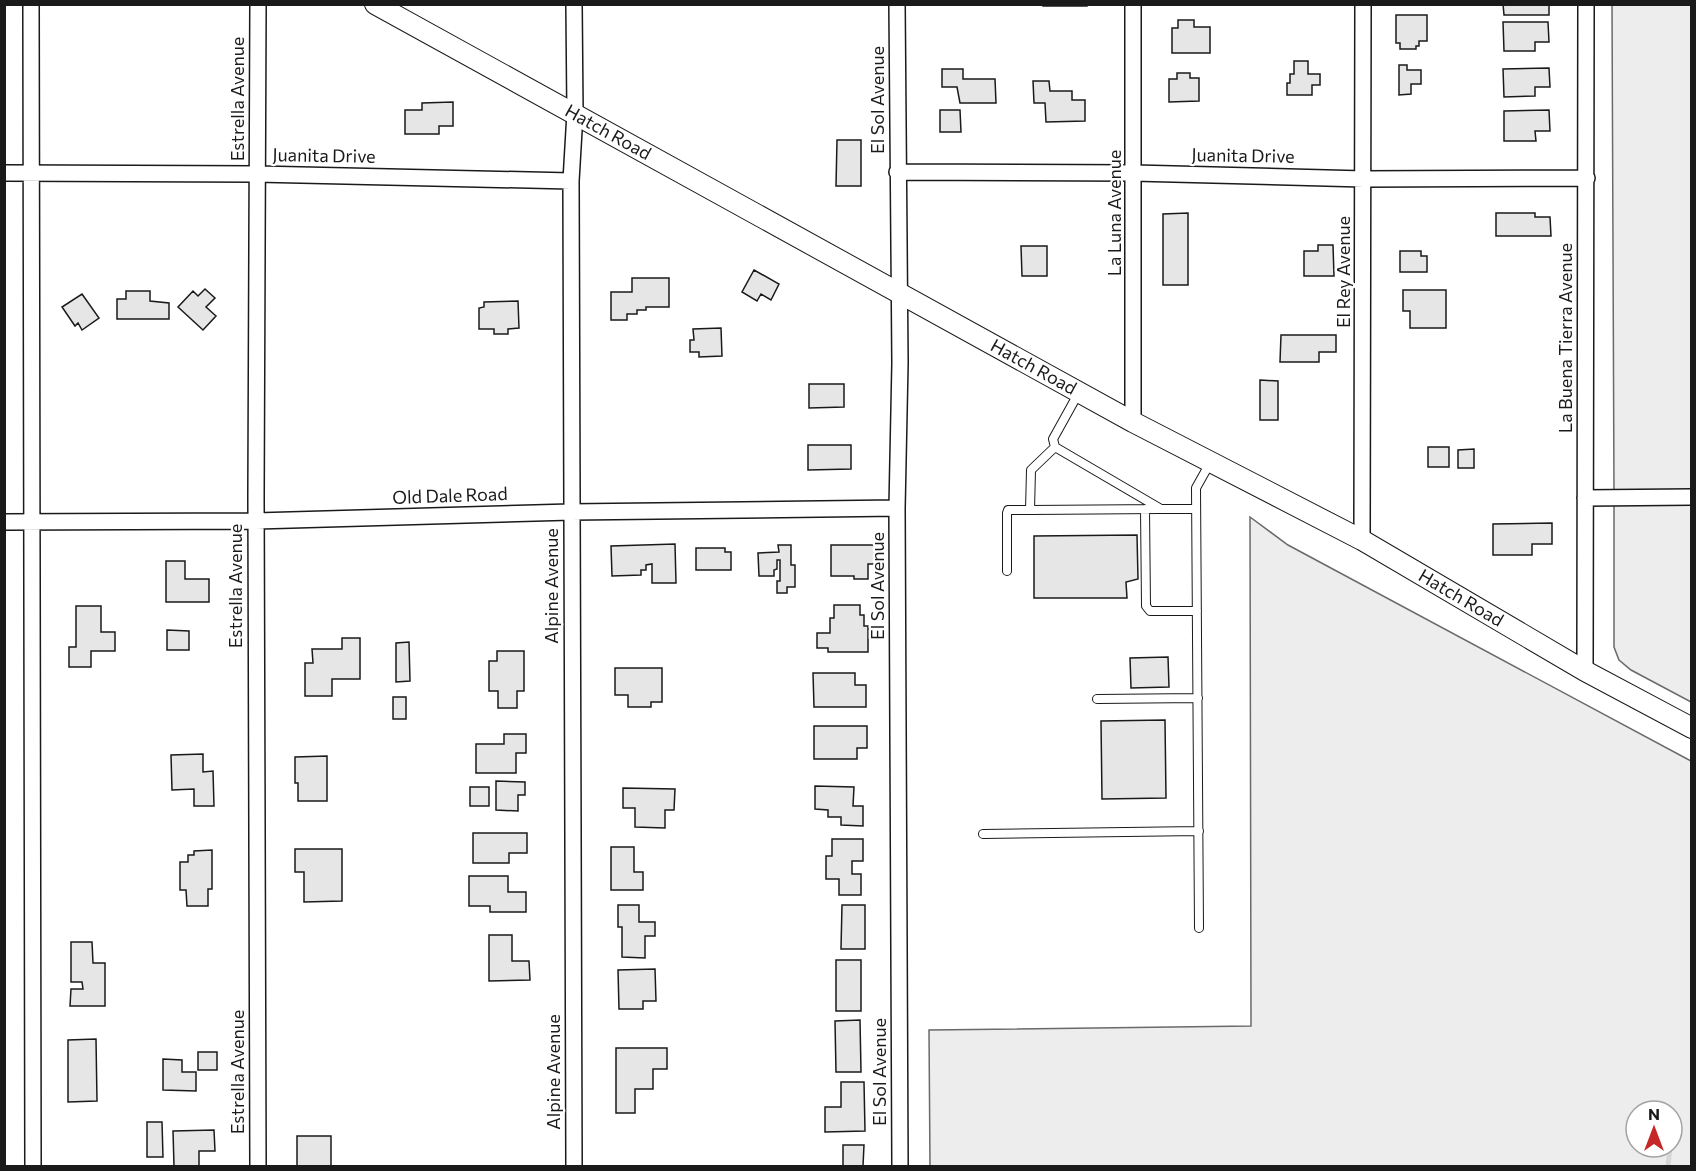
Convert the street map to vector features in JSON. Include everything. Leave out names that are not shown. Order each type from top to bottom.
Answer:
[{"type":"street","points":[[31,4],[33,1167]]},
{"type":"street","name":"Estrella Avenue","points":[[258,4],[256,521],[258,1167]]},
{"type":"street","name":"Hatch Road","points":[[375,4],[1133,422],[1362,540],[1585,671],[1692,728]]},
{"type":"street","name":"Alpine Avenue","points":[[574,4],[575,113],[571,181],[574,1167]]},
{"type":"street","name":"El Sol Avenue","points":[[897,4],[900,363],[897,508],[900,1167]]},
{"type":"street","name":"La Luna Avenue","points":[[1133,4],[1133,422]]},
{"type":"street","name":"El Rey Avenue","points":[[1362,540],[1363,4]]},
{"type":"street","name":"La Buena Tierra Avenue","points":[[1585,671],[1586,4]]},
{"type":"street","name":"Juanita Drive","points":[[897,172],[1134,173],[1364,179],[1587,178]]},
{"type":"street","name":"Juanita Drive","points":[[4,173],[257,174],[571,181]]},
{"type":"street","points":[[1585,498],[1692,497]]},
{"type":"street","name":"Old Dale Road","points":[[4,522],[256,521],[571,512],[897,508]]},
{"type":"lane","points":[[1078,392],[1053,439],[1055,447],[1161,509]]},
{"type":"lane","points":[[1030,510],[1031,470],[1055,447]]},
{"type":"lane","points":[[1199,928],[1196,488],[1210,462]]},
{"type":"lane","points":[[1145,509],[1146,606],[1150,611],[1197,611]]},
{"type":"lane","points":[[1007,571],[1008,510],[1196,509]]},
{"type":"lane","points":[[1097,699],[1198,698]]},
{"type":"lane","points":[[983,834],[1198,831]]},
{"type":"shaded area","points":[[1612,5],[1691,5],[1691,492],[1614,493]]},
{"type":"shaded area","points":[[1691,503],[1691,702],[1631,670],[1619,660],[1614,647],[1614,504]]},
{"type":"shaded area","points":[[1250,517],[1288,545],[1691,761],[1691,1166],[930,1166],[929,1030],[1251,1026]]},
{"type":"building","points":[[1043,4],[1087,4],[1087,6],[1043,6]]},
{"type":"building","points":[[1503,4],[1549,4],[1549,15],[1504,15]]},
{"type":"building","points":[[1396,15],[1427,15],[1427,41],[1419,41],[1416,49],[1400,49],[1400,43],[1396,43]]},
{"type":"building","points":[[1178,20],[1194,20],[1194,27],[1210,27],[1210,53],[1172,53],[1172,28],[1178,28]]},
{"type":"building","points":[[1503,22],[1548,22],[1549,42],[1535,42],[1535,51],[1504,51]]},
{"type":"building","points":[[1294,61],[1308,61],[1308,74],[1320,74],[1320,85],[1312,85],[1312,95],[1287,95],[1290,74],[1294,74]]},
{"type":"building","points":[[1399,65],[1407,65],[1407,70],[1421,70],[1421,84],[1411,84],[1411,94],[1399,95]]},
{"type":"building","points":[[1549,68],[1550,87],[1535,87],[1535,96],[1504,97],[1503,69]]},
{"type":"building","points":[[942,69],[963,69],[963,79],[995,79],[996,103],[960,103],[957,87],[942,87]]},
{"type":"building","points":[[1177,73],[1190,73],[1190,78],[1199,78],[1199,101],[1169,102],[1169,79],[1177,79]]},
{"type":"building","points":[[1033,81],[1049,81],[1050,91],[1072,91],[1072,100],[1085,100],[1085,121],[1046,122],[1045,103],[1034,103]]},
{"type":"building","points":[[453,102],[453,126],[439,126],[439,134],[405,134],[405,110],[422,110],[422,103]]},
{"type":"building","points":[[940,110],[960,110],[961,132],[940,132]]},
{"type":"building","points":[[1549,110],[1550,131],[1535,131],[1536,141],[1504,141],[1504,111]]},
{"type":"building","points":[[837,140],[861,140],[861,186],[836,186]]},
{"type":"building","points":[[1188,213],[1188,285],[1163,285],[1163,214]]},
{"type":"building","points":[[1496,213],[1535,213],[1535,217],[1550,217],[1551,236],[1496,236]]},
{"type":"building","points":[[1318,245],[1333,245],[1334,276],[1304,276],[1304,251],[1318,251]]},
{"type":"building","points":[[1021,246],[1047,246],[1047,276],[1022,276]]},
{"type":"building","points":[[1400,251],[1421,251],[1421,256],[1427,256],[1427,272],[1400,272]]},
{"type":"building","points":[[754,270],[779,284],[771,300],[761,294],[757,301],[742,292]]},
{"type":"building","points":[[632,278],[669,278],[669,307],[646,307],[646,310],[637,310],[637,314],[627,314],[627,320],[611,320],[611,292],[632,292]]},
{"type":"building","points":[[205,289],[215,298],[206,307],[216,316],[203,330],[178,307],[193,291],[198,296]]},
{"type":"building","points":[[1403,290],[1446,290],[1446,328],[1410,328],[1410,311],[1403,311]]},
{"type":"building","points":[[126,291],[150,291],[150,301],[169,303],[169,319],[117,319],[117,299],[126,299]]},
{"type":"building","points":[[82,294],[99,318],[82,330],[78,323],[75,326],[62,307]]},
{"type":"building","points":[[518,301],[519,328],[508,329],[508,334],[494,334],[494,329],[479,329],[479,308],[484,307],[484,302]]},
{"type":"building","points":[[721,328],[722,356],[699,357],[699,352],[690,352],[690,340],[694,340],[693,329]]},
{"type":"building","points":[[1281,335],[1336,335],[1336,352],[1319,352],[1319,362],[1280,362]]},
{"type":"building","points":[[1260,380],[1278,381],[1278,420],[1260,420]]},
{"type":"building","points":[[809,384],[844,384],[844,407],[809,408]]},
{"type":"building","points":[[808,445],[851,445],[851,469],[808,470]]},
{"type":"building","points":[[1428,447],[1449,447],[1449,467],[1428,467]]},
{"type":"building","points":[[1474,449],[1474,468],[1458,468],[1458,450]]},
{"type":"building","points":[[1552,523],[1552,544],[1532,544],[1532,555],[1493,555],[1493,524]]},
{"type":"building","points":[[1137,535],[1138,579],[1126,582],[1127,598],[1034,598],[1034,536]]},
{"type":"building","points":[[675,544],[676,583],[652,583],[652,564],[646,565],[646,570],[641,570],[641,575],[612,576],[611,546]]},
{"type":"building","points":[[778,545],[791,545],[791,565],[795,565],[795,587],[787,587],[787,593],[777,593],[777,581],[780,581],[780,560],[777,560],[774,576],[759,576],[758,553],[779,552]]},
{"type":"building","points":[[831,545],[878,545],[878,564],[868,564],[868,579],[854,579],[854,576],[831,576]]},
{"type":"building","points":[[696,548],[725,548],[725,552],[731,552],[731,570],[696,570]]},
{"type":"building","points":[[166,561],[185,561],[185,579],[209,579],[209,602],[166,602]]},
{"type":"building","points":[[834,605],[860,605],[860,615],[864,615],[864,626],[868,626],[868,652],[828,652],[828,648],[817,648],[817,633],[830,633],[830,618],[834,618]]},
{"type":"building","points":[[76,606],[101,606],[101,632],[115,632],[115,651],[91,651],[91,667],[69,667],[69,647],[76,647]]},
{"type":"building","points":[[167,630],[189,631],[189,650],[167,650]]},
{"type":"building","points":[[342,638],[360,638],[360,679],[332,679],[332,696],[305,696],[305,663],[313,663],[312,649],[342,649]]},
{"type":"building","points":[[409,642],[410,681],[396,682],[396,643]]},
{"type":"building","points":[[497,651],[524,651],[524,691],[517,691],[517,708],[498,708],[498,691],[489,691],[489,661],[497,661]]},
{"type":"building","points":[[1168,657],[1169,687],[1131,688],[1130,658]]},
{"type":"building","points":[[615,668],[662,668],[662,702],[651,702],[651,707],[628,707],[628,695],[615,695]]},
{"type":"building","points":[[813,673],[855,673],[855,685],[866,685],[866,707],[814,707]]},
{"type":"building","points":[[393,697],[406,697],[406,719],[393,719]]},
{"type":"building","points":[[1165,720],[1166,798],[1102,799],[1101,721]]},
{"type":"building","points":[[814,726],[867,726],[867,748],[857,748],[857,759],[814,759]]},
{"type":"building","points":[[504,734],[526,734],[526,753],[516,753],[516,773],[476,773],[476,744],[504,744]]},
{"type":"building","points":[[203,754],[203,772],[213,771],[214,806],[194,806],[194,789],[172,790],[171,755]]},
{"type":"building","points":[[327,756],[327,801],[298,801],[295,757]]},
{"type":"building","points":[[496,781],[525,782],[525,795],[518,795],[518,811],[496,810]]},
{"type":"building","points":[[815,786],[854,787],[853,806],[863,806],[863,826],[841,825],[841,817],[828,817],[828,810],[815,809]]},
{"type":"building","points":[[470,787],[489,787],[489,806],[470,806]]},
{"type":"building","points":[[623,788],[675,789],[674,810],[665,810],[665,828],[635,827],[635,808],[623,808]]},
{"type":"building","points":[[473,833],[527,833],[527,853],[509,853],[509,863],[473,863]]},
{"type":"building","points":[[832,839],[863,839],[863,861],[852,861],[852,874],[861,874],[861,895],[839,895],[839,879],[826,879],[826,856],[832,856]]},
{"type":"building","points":[[611,847],[634,847],[634,872],[643,872],[643,890],[611,890]]},
{"type":"building","points":[[295,849],[342,849],[342,901],[304,902],[304,872],[295,872]]},
{"type":"building","points":[[212,850],[212,889],[208,889],[208,906],[187,906],[186,890],[180,890],[180,862],[188,862],[188,855],[194,855],[194,851]]},
{"type":"building","points":[[469,876],[508,876],[508,892],[526,892],[526,912],[490,912],[490,906],[469,906]]},
{"type":"building","points":[[618,905],[639,905],[639,922],[655,922],[655,936],[645,936],[645,958],[622,957],[622,927],[618,927]]},
{"type":"building","points":[[842,905],[865,905],[865,949],[841,949]]},
{"type":"building","points":[[489,935],[512,935],[512,961],[529,961],[530,980],[489,981]]},
{"type":"building","points":[[71,942],[92,942],[93,963],[105,963],[105,1006],[70,1006],[71,989],[83,989],[82,982],[71,982]]},
{"type":"building","points":[[836,960],[861,960],[861,1011],[836,1011]]},
{"type":"building","points":[[655,969],[656,1001],[643,1001],[643,1009],[619,1009],[618,970]]},
{"type":"building","points":[[860,1020],[861,1072],[836,1072],[835,1021]]},
{"type":"building","points":[[96,1039],[97,1101],[68,1102],[68,1040]]},
{"type":"building","points":[[616,1048],[667,1048],[667,1069],[653,1069],[653,1089],[635,1089],[635,1113],[616,1113]]},
{"type":"building","points":[[198,1052],[217,1052],[217,1070],[198,1070]]},
{"type":"building","points":[[163,1059],[182,1060],[182,1072],[196,1072],[196,1091],[163,1090]]},
{"type":"building","points":[[841,1082],[864,1082],[865,1131],[825,1132],[825,1107],[841,1107]]},
{"type":"building","points":[[147,1122],[162,1122],[163,1157],[147,1157]]},
{"type":"building","points":[[214,1130],[215,1151],[199,1151],[199,1166],[174,1166],[173,1131]]},
{"type":"building","points":[[297,1136],[331,1136],[331,1166],[297,1166]]},
{"type":"building","points":[[843,1145],[864,1145],[863,1166],[843,1166]]},
{"type":"waterway","points":[[1668,1166],[1669,1159]]}]
